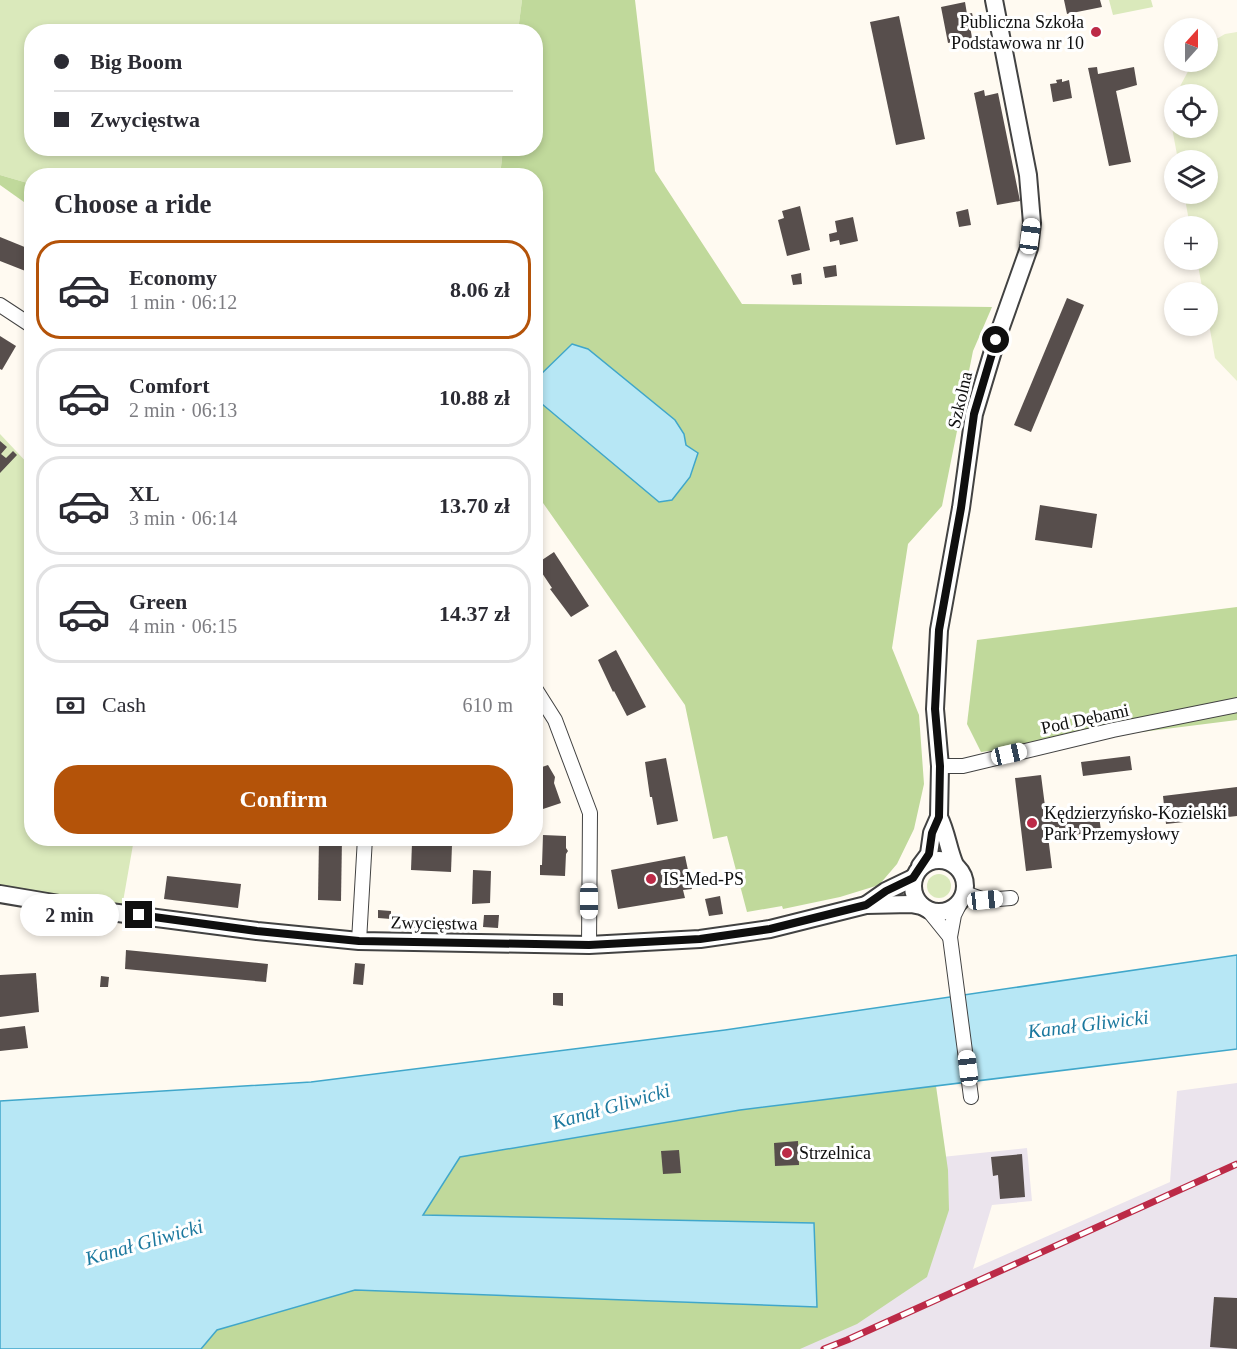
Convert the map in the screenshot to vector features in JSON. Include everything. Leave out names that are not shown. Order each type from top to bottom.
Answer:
[{"type":"street","name":"Szkolna","points":[[917,872],[929,854],[932,833],[939,817],[940,766],[935,709],[939,630],[961,508],[974,414],[996,340],[1029,248],[1032,223],[1028,175],[994,0]]},
{"type":"street","points":[[0,305],[24,321]]},
{"type":"street","points":[[543,701],[555,720],[590,813],[589,945]]},
{"type":"street","name":"Pod Dębami","points":[[940,766],[963,766],[1102,733],[1237,705]]},
{"type":"street","name":"Szkolna","points":[[939,817],[947,832],[950,854],[955,865]]},
{"type":"street","points":[[359,941],[365,846]]},
{"type":"street","points":[[950,937],[913,893],[917,872],[934,860],[942,860],[955,865],[964,877],[963,897],[954,915],[950,937],[971,1094]]},
{"type":"street","name":"Zwycięstwa","points":[[866,905],[917,872]]},
{"type":"street","name":"Zwycięstwa","points":[[0,894],[94,910],[245,930],[359,941],[589,945],[700,939],[770,929],[866,905],[911,904],[925,908]]},
{"type":"street","points":[[925,908],[938,913],[947,911],[963,897],[985,900],[1011,898]]},
{"type":"shaded area","points":[[1237,1083],[1237,1349],[730,1349],[856,1320],[942,1157],[1027,1148],[1032,1201],[992,1205],[973,1269],[1170,1182],[1177,1091]]},
{"type":"green space","points":[[0,0],[522,0],[519,24],[24,24],[24,156],[502,156],[501,168],[24,168],[24,182],[0,175]]},
{"type":"green space","points":[[522,0],[635,0],[655,171],[742,304],[992,307],[973,351],[942,506],[908,544],[892,648],[919,715],[924,784],[914,829],[897,864],[879,885],[840,897],[783,909],[782,906],[747,912],[727,836],[713,839],[685,705],[543,503],[543,168],[501,168],[502,156],[543,156],[543,24],[519,24]]},
{"type":"green space","points":[[1109,0],[1151,0],[1153,7],[1113,15]]},
{"type":"green space","points":[[1237,32],[1237,381],[1215,358],[1211,336],[1218,336],[1218,282],[1201,282],[1199,270],[1218,270],[1218,216],[1188,216],[1186,204],[1218,204],[1218,150],[1176,150],[1174,138],[1218,138],[1218,84],[1181,84],[1188,72],[1218,72],[1218,38]]},
{"type":"green space","points":[[0,175],[24,182],[24,202],[0,185]]},
{"type":"green space","points":[[0,434],[24,460],[24,846],[133,846],[121,913],[0,894]]},
{"type":"green space","points":[[1237,607],[1237,720],[981,752],[967,724],[977,640]]},
{"type":"green space","points":[[939,874],[947,878],[951,886],[947,894],[939,898],[931,894],[927,886],[931,878]]},
{"type":"green space","points":[[936,1086],[948,1170],[949,1210],[927,1277],[857,1324],[800,1349],[201,1349],[216,1330],[355,1290],[817,1307],[814,1223],[423,1215],[459,1157],[740,1110]]},
{"type":"water","points":[[572,344],[588,349],[675,420],[684,434],[686,445],[698,453],[690,477],[672,500],[659,502],[543,405],[543,372]]},
{"type":"water","name":"Kanał Gliwicki","points":[[1237,955],[1237,1049],[740,1110],[460,1157],[423,1215],[814,1223],[817,1307],[355,1290],[217,1330],[201,1349],[0,1349],[0,1101],[311,1082],[725,1030]]},
{"type":"building","points":[[1064,0],[1100,0],[1102,7],[1067,14]]},
{"type":"building","points":[[965,2],[967,14],[972,13],[975,25],[970,26],[972,38],[948,43],[941,7]]},
{"type":"building","points":[[899,16],[925,139],[896,145],[870,22]]},
{"type":"building","points":[[1097,67],[1098,74],[1134,67],[1137,85],[1116,91],[1131,162],[1109,166],[1088,68]]},
{"type":"building","points":[[1062,79],[1062,82],[1069,80],[1072,98],[1053,102],[1050,84]]},
{"type":"building","points":[[984,90],[985,96],[998,93],[1020,201],[997,205],[974,93]]},
{"type":"building","points":[[800,206],[810,250],[787,256],[778,220],[784,218],[782,211]]},
{"type":"building","points":[[968,209],[971,225],[959,227],[956,212]]},
{"type":"building","points":[[853,217],[858,241],[840,245],[839,240],[830,242],[829,234],[837,232],[835,221]]},
{"type":"building","points":[[0,237],[24,247],[24,270],[0,261]]},
{"type":"building","points":[[836,265],[837,276],[825,278],[823,267]]},
{"type":"building","points":[[801,273],[802,284],[793,285],[791,275]]},
{"type":"building","points":[[1067,298],[1084,305],[1031,432],[1014,425]]},
{"type":"building","points":[[0,336],[16,346],[2,370],[0,369]]},
{"type":"building","points":[[0,441],[7,447],[1,454],[6,458],[13,451],[17,455],[0,473]]},
{"type":"building","points":[[1040,505],[1097,514],[1092,548],[1035,540]]},
{"type":"building","points":[[554,552],[589,606],[571,617],[550,589],[552,588],[543,574],[543,559]]},
{"type":"building","points":[[616,650],[646,707],[627,716],[598,660]]},
{"type":"building","points":[[1130,756],[1132,770],[1083,776],[1081,762]]},
{"type":"building","points":[[666,758],[678,821],[657,825],[645,762]]},
{"type":"building","points":[[548,765],[555,777],[554,783],[561,803],[543,809],[543,767]]},
{"type":"building","points":[[1041,775],[1046,814],[1098,808],[1101,831],[1060,837],[1059,827],[1047,828],[1052,868],[1026,871],[1015,778]]},
{"type":"building","points":[[1237,787],[1237,816],[1166,824],[1163,796]]},
{"type":"building","points":[[543,835],[566,836],[568,851],[565,876],[540,875],[540,865],[542,865]]},
{"type":"building","points":[[319,846],[342,846],[341,901],[318,900]]},
{"type":"building","points":[[412,846],[452,846],[451,872],[411,870]]},
{"type":"building","name":"IS-Med-PS","points":[[685,856],[692,889],[683,890],[685,898],[618,909],[611,870]]},
{"type":"building","points":[[473,870],[491,871],[490,903],[472,904]]},
{"type":"building","points":[[167,876],[241,884],[238,908],[164,899]]},
{"type":"building","points":[[720,896],[723,914],[709,916],[705,899]]},
{"type":"building","points":[[378,910],[391,911],[391,919],[378,918]]},
{"type":"building","points":[[484,915],[499,915],[498,928],[483,927]]},
{"type":"building","points":[[423,919],[435,920],[435,928],[423,927]]},
{"type":"building","points":[[409,920],[423,921],[422,929],[409,928]]},
{"type":"building","points":[[126,950],[268,964],[266,982],[125,969]]},
{"type":"building","points":[[355,963],[365,964],[363,985],[353,984]]},
{"type":"building","points":[[36,973],[39,1012],[0,1017],[0,975]]},
{"type":"building","points":[[101,976],[109,977],[108,987],[100,987]]},
{"type":"building","points":[[553,993],[563,993],[563,1006],[553,1005]]},
{"type":"building","points":[[25,1026],[28,1048],[0,1051],[0,1029]]},
{"type":"building","points":[[798,1141],[799,1165],[775,1166],[774,1143]]},
{"type":"building","points":[[679,1150],[681,1173],[663,1174],[661,1151]]},
{"type":"building","points":[[1022,1154],[1025,1197],[1000,1199],[998,1175],[993,1176],[991,1157]]},
{"type":"building","points":[[1214,1297],[1237,1298],[1237,1349],[1210,1347]]},
{"type":"railway","points":[[824,1349],[1237,1164]]},
{"type":"place","name":"Publiczna Szkoła Podstawowa nr 10","points":[[1096,32]]},
{"type":"place","name":"Kędzierzyńsko-Kozielski Park Przemysłowy","points":[[1032,823]]},
{"type":"place","name":"IS-Med-PS","points":[[651,879]]},
{"type":"place","name":"Strzelnica","points":[[787,1153]]},
{"type":"route","points":[[139,915],[257,931],[359,941],[589,945],[700,939],[770,929],[866,905],[886,891],[906,883],[913,878],[929,854],[932,833],[939,817],[940,766],[935,709],[939,630],[961,508],[974,414],[996,340]]}]
